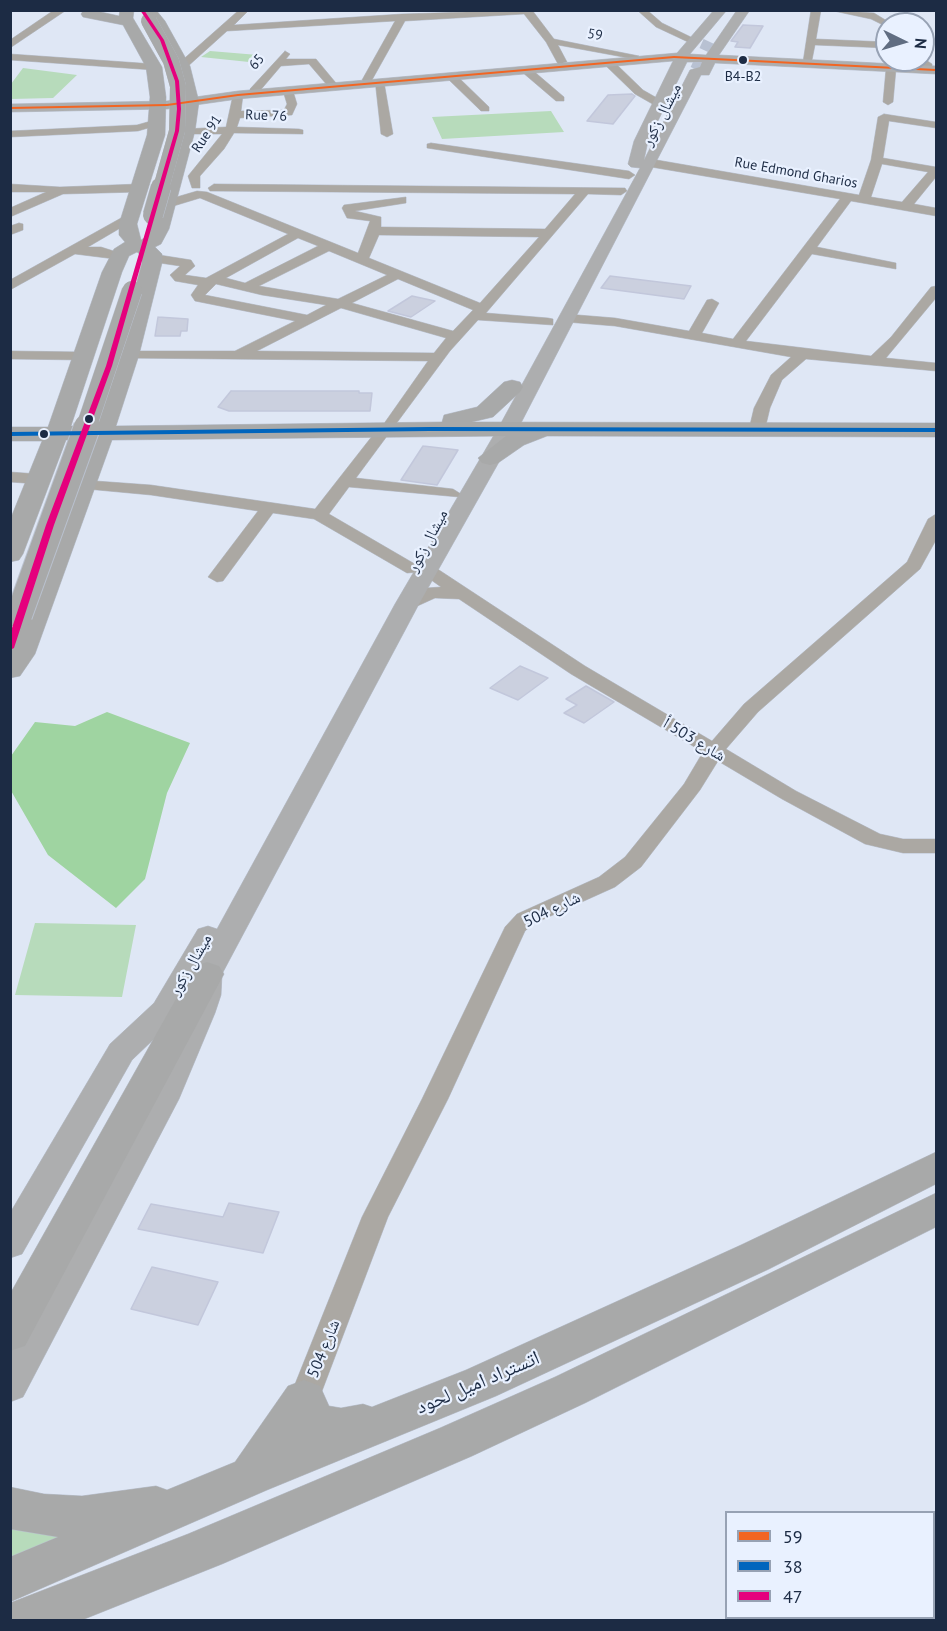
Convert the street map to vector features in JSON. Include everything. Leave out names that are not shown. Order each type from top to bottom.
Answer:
[{"type":"highway","points":[[69,12],[110,10]]},
{"type":"highway","points":[[69,12],[138,15],[158,21],[198,95],[174,177],[148,213]]},
{"type":"highway","points":[[138,15],[154,67],[158,110],[139,188],[148,213]]},
{"type":"highway","points":[[10,648],[109,366],[125,291],[148,213],[168,123],[170,104],[165,71],[138,15]]},
{"type":"highway","points":[[135,100],[158,110]]},
{"type":"highway","points":[[10,670],[21,654],[36,619],[128,355],[137,249]]},
{"type":"highway","points":[[10,554],[83,356],[137,249]]},
{"type":"highway","points":[[10,588],[125,291]]},
{"type":"highway","points":[[431,426],[482,413],[519,391],[528,409],[535,416],[571,427]]},
{"type":"highway","points":[[55,437],[75,405],[84,408],[99,407],[100,438],[103,445],[118,439],[162,431],[387,426],[758,426],[936,423]]},
{"type":"highway","points":[[12,428],[49,419],[59,414],[55,437],[59,459],[74,456],[86,460],[114,415],[119,419],[162,431]]},
{"type":"highway","points":[[431,426],[462,438],[481,458],[521,438],[571,427]]},
{"type":"highway","points":[[758,426],[936,430]]},
{"type":"highway","points":[[12,428],[41,439],[100,438]]},
{"type":"highway","points":[[10,1334],[207,974]]},
{"type":"highway","points":[[10,1288],[165,1010]]},
{"type":"highway","name":"اتستراد اميل لحود","points":[[10,1580],[201,1500],[252,1476],[481,1383],[756,1257],[936,1167]]},
{"type":"highway","points":[[25,1620],[205,1549],[570,1390],[936,1209]]},
{"type":"highway","points":[[304,1399],[305,1411],[317,1424],[341,1427],[387,1422]]},
{"type":"highway","points":[[252,1476],[304,1399]]},
{"type":"highway","points":[[16,1504],[82,1517],[201,1500]]},
{"type":"highway","points":[[82,1620],[151,1587],[205,1549]]},
{"type":"main road","name":"ميشال زكور","points":[[10,1244],[121,1052],[165,1010],[420,569],[519,391],[566,318],[697,56],[735,10]]},
{"type":"main road","points":[[642,166],[638,149],[660,104],[697,56],[744,10]]},
{"type":"main road","points":[[697,56],[721,11]]},
{"type":"main road","points":[[10,106],[158,110],[198,95],[288,91],[634,56],[697,56],[875,63]]},
{"type":"main road","points":[[198,95],[697,56],[875,68]]},
{"type":"main road","points":[[10,106],[135,100]]},
{"type":"main road","name":"ميشال زكور","points":[[519,391],[548,322],[621,191],[642,166]]},
{"type":"main road","name":"ميشال زكور","points":[[207,974],[407,604],[453,494],[481,458]]},
{"type":"main road","points":[[10,1386],[163,1099],[200,1013],[206,995],[207,974]]},
{"type":"street","points":[[182,66],[245,10]]},
{"type":"street","points":[[641,10],[697,56]]},
{"type":"street","points":[[807,60],[816,10]]},
{"type":"street","points":[[833,10],[875,17]]},
{"type":"street","points":[[230,24],[527,11],[551,41],[562,62]]},
{"type":"street","points":[[10,45],[22,36],[69,12]]},
{"type":"street","points":[[387,134],[373,81],[402,17]]},
{"type":"street","points":[[10,34],[22,36]]},
{"type":"street","name":"59","points":[[551,41],[634,56]]},
{"type":"street","points":[[810,42],[875,45]]},
{"type":"street","points":[[10,57],[154,67]]},
{"type":"street","name":"65","points":[[254,91],[281,58],[312,61],[331,83]]},
{"type":"street","points":[[608,62],[639,92],[660,104]]},
{"type":"street","points":[[526,70],[560,99]]},
{"type":"street","points":[[888,102],[891,72]]},
{"type":"street","points":[[451,76],[485,110]]},
{"type":"street","points":[[236,115],[289,112],[292,104],[288,91]]},
{"type":"street","name":"Rue 91","points":[[201,190],[194,176],[231,129],[236,115],[232,94]]},
{"type":"street","points":[[10,135],[119,131],[158,110]]},
{"type":"street","points":[[864,200],[878,155],[884,117],[936,124]]},
{"type":"street","name":"Rue 76","points":[[188,128],[299,132]]},
{"type":"street","points":[[37,135],[70,131]]},
{"type":"street","points":[[10,135],[119,131]]},
{"type":"street","name":"Rue Edmond Gharios","points":[[431,147],[642,166],[936,212]]},
{"type":"street","points":[[878,155],[906,152]]},
{"type":"street","points":[[878,155],[936,170],[905,207]]},
{"type":"street","points":[[174,177],[297,234],[396,275],[479,313],[548,322]]},
{"type":"street","points":[[10,188],[61,190],[139,188]]},
{"type":"street","points":[[361,260],[374,231],[376,218],[351,215],[349,207],[430,196],[442,189]]},
{"type":"street","points":[[10,213],[61,190]]},
{"type":"street","points":[[10,286],[148,213],[201,190],[621,191]]},
{"type":"street","points":[[319,515],[455,336],[479,313],[585,190]]},
{"type":"street","points":[[736,345],[848,197]]},
{"type":"street","points":[[374,231],[549,233]]},
{"type":"street","points":[[297,234],[212,281],[200,290],[198,295],[200,298],[307,319]]},
{"type":"street","points":[[247,287],[328,246]]},
{"type":"street","points":[[75,250],[137,249],[186,263],[188,266],[177,275],[180,278],[212,281],[338,303],[455,336]]},
{"type":"street","points":[[807,249],[891,266]]},
{"type":"street","points":[[10,267],[34,273]]},
{"type":"street","points":[[238,355],[396,275]]},
{"type":"street","points":[[873,362],[896,340],[936,290]]},
{"type":"street","points":[[693,336],[712,303]]},
{"type":"street","points":[[566,318],[608,320],[736,345],[803,354],[936,367]]},
{"type":"street","points":[[758,426],[776,378],[803,354]]},
{"type":"street","points":[[10,355],[83,356]]},
{"type":"street","points":[[128,355],[438,357]]},
{"type":"street","points":[[10,477],[55,437]]},
{"type":"street","name":"شارع 503 أ","points":[[100,438],[132,488],[269,507],[319,515],[330,519],[420,569],[541,647],[713,752],[873,839],[903,846],[936,846]]},
{"type":"street","points":[[344,481],[453,494]]},
{"type":"street","points":[[217,577],[269,507]]},
{"type":"street","name":"شارع 504","points":[[304,1399],[375,1217],[465,1037],[508,939],[525,919],[582,896],[607,882],[633,862],[693,786],[713,752],[751,708],[914,565],[927,543],[936,519]]},
{"type":"street","points":[[407,604],[421,595],[437,591],[466,597]]},
{"type":"green space","points":[[210,51],[258,55],[249,62],[201,57]]},
{"type":"green space","points":[[23,68],[77,75],[53,98],[11,99],[11,84]]},
{"type":"green space","points":[[551,111],[564,132],[442,139],[432,117]]},
{"type":"green space","points":[[107,712],[190,743],[167,793],[145,879],[116,908],[48,855],[10,789],[11,756],[35,722],[75,726]]},
{"type":"green space","points":[[35,923],[136,925],[122,997],[15,995]]},
{"type":"green space","points":[[11,1517],[61,1529],[60,1543],[11,1562]]},
{"type":"building","points":[[743,25],[763,26],[750,48],[735,47],[738,42],[731,41]]},
{"type":"building","points":[[632,94],[635,96],[613,124],[587,121],[608,95]]},
{"type":"building","points":[[610,276],[691,286],[684,299],[601,288]]},
{"type":"building","points":[[412,296],[435,301],[411,317],[388,311]]},
{"type":"building","points":[[158,317],[188,319],[187,331],[181,331],[180,336],[155,336]]},
{"type":"building","points":[[231,391],[359,391],[359,393],[372,393],[370,411],[229,411],[218,407]]},
{"type":"building","points":[[423,446],[458,450],[437,485],[401,480]]},
{"type":"building","points":[[520,666],[548,678],[518,700],[490,688]]},
{"type":"building","points":[[586,686],[614,702],[584,723],[564,713],[577,705],[566,699]]},
{"type":"building","points":[[229,1203],[279,1212],[263,1253],[138,1229],[151,1204],[223,1217]]},
{"type":"building","points":[[152,1267],[218,1282],[198,1325],[131,1309]]},
{"type":"tunnel","points":[[697,70],[710,42]]},
{"type":"transit line","name":"47","points":[[10,648],[50,525],[109,366],[177,131],[179,109],[177,81],[162,40],[142,10]]},
{"type":"transit line","name":"59","points":[[10,108],[167,105],[238,95],[674,57],[936,70]]},
{"type":"transit line","name":"38","points":[[10,434],[430,429],[936,430]]},
{"type":"place","name":"B4-B2","points":[[743,60]]}]
